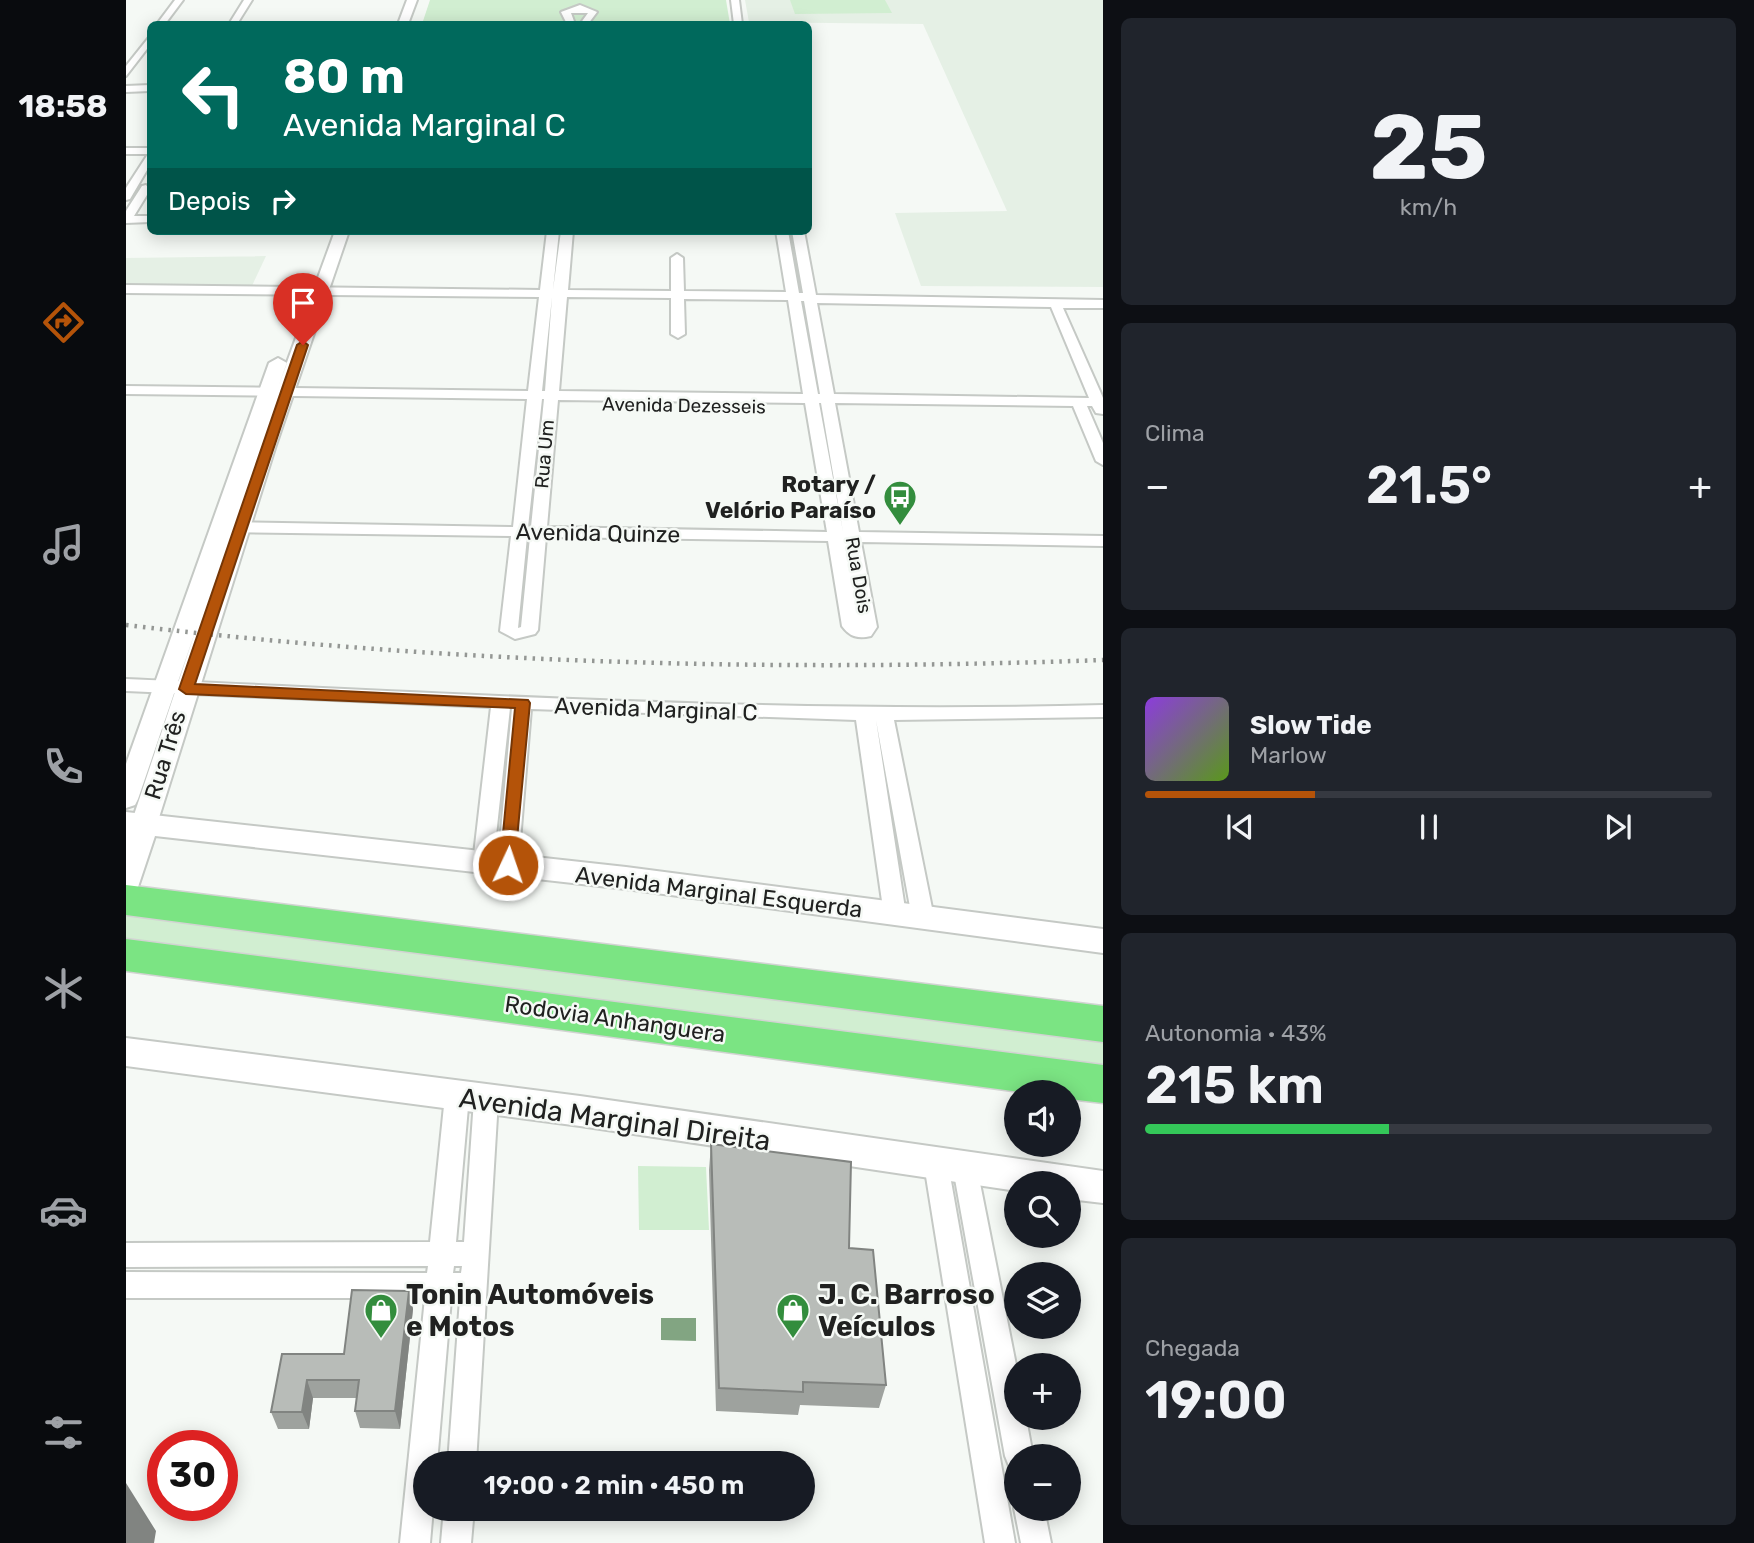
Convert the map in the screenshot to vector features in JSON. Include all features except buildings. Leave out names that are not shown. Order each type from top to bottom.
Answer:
[{"type":"highway","points":[[126,900],[1103,1024]]},
{"type":"highway","name":"Rodovia Anhanguera","points":[[126,955],[1103,1084]]},
{"type":"main road","name":"Rua Três","points":[[126,882],[135,853],[135,823]]},
{"type":"main road","name":"Avenida Marginal Esquerda","points":[[135,823],[496,864],[1103,941]]},
{"type":"main road","name":"Avenida Marginal Direita","points":[[126,1052],[1103,1186]]},
{"type":"street","points":[[163,21],[179,0]]},
{"type":"street","points":[[235,21],[248,0]]},
{"type":"street","points":[[246,21],[258,0]]},
{"type":"street","points":[[404,21],[412,0]]},
{"type":"street","points":[[415,21],[423,0]]},
{"type":"street","points":[[735,0],[738,21]]},
{"type":"street","points":[[571,21],[565,12],[580,8],[593,12],[586,21]]},
{"type":"street","points":[[126,73],[147,46]]},
{"type":"street","points":[[126,91],[147,91]]},
{"type":"street","points":[[126,146],[147,149]]},
{"type":"street","points":[[126,151],[147,149]]},
{"type":"street","points":[[126,197],[147,162]]},
{"type":"street","points":[[127,217],[147,185]]},
{"type":"street","points":[[127,217],[147,214]]},
{"type":"street","points":[[127,217],[147,219]]},
{"type":"street","name":"Rua Três","points":[[312,294],[326,235]]},
{"type":"street","name":"Rua Três","points":[[126,799],[164,688],[232,521],[312,294],[340,235]]},
{"type":"street","name":"Rua Um","points":[[553,235],[551,296],[549,399],[529,630],[518,634],[509,631],[532,399],[551,296],[566,235]]},
{"type":"street","name":"Rua Dois","points":[[783,235],[812,402],[843,532],[868,627],[865,632],[857,632],[851,626],[843,532],[829,402],[815,300],[799,235]]},
{"type":"street","points":[[677,258],[678,334]]},
{"type":"street","points":[[126,289],[312,294],[1103,304]]},
{"type":"street","points":[[126,296],[312,294]]},
{"type":"street","points":[[1059,305],[1057,309],[1101,408]]},
{"type":"street","name":"Avenida Dezesseis","points":[[126,390],[276,396],[1101,408]]},
{"type":"street","points":[[1080,406],[1103,461]]},
{"type":"street","name":"Rua Três","points":[[135,823],[186,689],[232,521]]},
{"type":"street","name":"Avenida Quinze","points":[[232,521],[843,532],[1103,541]]},
{"type":"street","name":"Avenida Quinze","points":[[843,532],[1103,530]]},
{"type":"street","name":"Avenida Marginal C","points":[[126,685],[874,715],[1103,711]]},
{"type":"street","points":[[496,864],[501,702]]},
{"type":"street","points":[[496,864],[523,703]]},
{"type":"street","points":[[874,715],[909,916]]},
{"type":"street","points":[[874,715],[909,916]]},
{"type":"street","points":[[415,1543],[442,1254],[472,1098]]},
{"type":"street","points":[[464,1451],[478,1254],[472,1098]]},
{"type":"street","points":[[951,1166],[1016,1444]]},
{"type":"street","points":[[951,1166],[1000,1543]]},
{"type":"street","points":[[126,1255],[478,1254]]},
{"type":"street","points":[[126,1285],[476,1286]]},
{"type":"street","points":[[456,1543],[458,1521]]},
{"type":"street","points":[[1032,1521],[1036,1543]]},
{"type":"shaded area","points":[[430,0],[726,0],[730,21],[423,21]]},
{"type":"shaded area","points":[[745,0],[1103,0],[1103,287],[921,286],[895,213],[1007,211],[923,24],[749,21]]},
{"type":"shaded area","points":[[790,0],[885,0],[892,13],[795,14]]},
{"type":"shaded area","points":[[266,256],[250,290],[126,289],[126,258]]},
{"type":"shaded area","points":[[126,910],[1103,1036],[1103,1072],[126,945]]},
{"type":"shaded area","points":[[638,1166],[706,1167],[709,1230],[639,1230]]},
{"type":"shaded area","points":[[661,1318],[696,1318],[696,1341],[661,1340]]},
{"type":"railway","points":[[126,625],[371,649],[614,662],[857,665],[1103,660]]},
{"type":"place","name":"Rotary / Velório Paraíso","points":[[900,527]]},
{"type":"place","name":"Tonin Automóveis e Motos","points":[[381,1340]]},
{"type":"place","name":"J. C. Barroso Veículos","points":[[793,1340]]},
{"type":"route","points":[[303,345],[186,689],[523,703],[508,865]]}]
